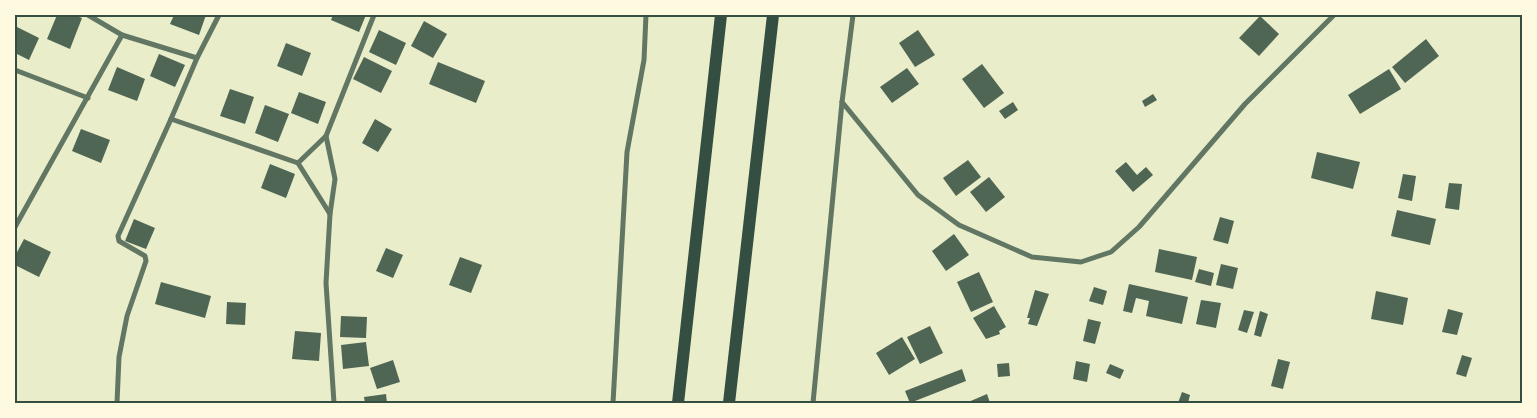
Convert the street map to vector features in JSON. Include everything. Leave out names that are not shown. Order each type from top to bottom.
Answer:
[{"type":"highway","points":[[678,403],[721,15]]},
{"type":"highway","points":[[729,403],[773,15]]},
{"type":"street","points":[[88,15],[122,35],[197,58]]},
{"type":"street","points":[[117,403],[119,357],[128,316],[146,261],[145,256],[119,241],[118,236],[197,58],[219,15]]},
{"type":"street","points":[[298,163],[326,136],[374,15]]},
{"type":"street","points":[[613,403],[627,152],[644,60],[646,15]]},
{"type":"street","points":[[813,403],[842,102],[853,15]]},
{"type":"street","points":[[842,102],[918,194],[959,225],[1032,257],[1081,262],[1111,252],[1139,227],[1245,104],[1334,15]]},
{"type":"street","points":[[15,227],[122,35]]},
{"type":"street","points":[[15,70],[88,98]]},
{"type":"street","points":[[171,119],[298,163],[330,214]]},
{"type":"street","points":[[326,136],[335,179],[330,214],[326,283],[334,403]]},
{"type":"building","points":[[57,15],[74,15],[82,18],[70,49],[47,39]]},
{"type":"building","points":[[174,15],[206,15],[199,35],[170,24]]},
{"type":"building","points":[[333,15],[366,15],[359,32],[331,20]]},
{"type":"building","points":[[1260,16],[1279,34],[1259,56],[1239,38]]},
{"type":"building","points":[[424,21],[447,34],[433,58],[411,46]]},
{"type":"building","points":[[15,26],[39,38],[29,60],[15,53]]},
{"type":"building","points":[[379,30],[406,43],[396,65],[369,52]]},
{"type":"building","points":[[918,30],[935,55],[915,67],[899,43]]},
{"type":"building","points":[[1426,39],[1439,56],[1405,83],[1392,67]]},
{"type":"building","points":[[286,43],[311,53],[302,76],[277,66]]},
{"type":"building","points":[[159,54],[185,65],[175,87],[150,76]]},
{"type":"building","points":[[364,57],[392,71],[381,93],[353,79]]},
{"type":"building","points":[[438,62],[485,81],[476,103],[429,84]]},
{"type":"building","points":[[982,64],[1004,93],[984,108],[962,79]]},
{"type":"building","points":[[117,67],[145,79],[137,101],[108,90]]},
{"type":"building","points":[[907,68],[919,84],[892,103],[880,87]]},
{"type":"building","points":[[1389,69],[1401,89],[1360,114],[1348,95]]},
{"type":"building","points":[[230,89],[254,97],[245,124],[220,116]]},
{"type":"building","points":[[299,92],[326,102],[318,124],[291,113]]},
{"type":"building","points":[[1153,94],[1157,100],[1145,107],[1142,101]]},
{"type":"building","points":[[1013,102],[1018,110],[1005,119],[999,111]]},
{"type":"building","points":[[265,105],[289,114],[278,142],[255,133]]},
{"type":"building","points":[[375,119],[392,129],[378,152],[362,143]]},
{"type":"building","points":[[81,129],[110,140],[101,163],[72,151]]},
{"type":"building","points":[[1317,152],[1360,162],[1353,189],[1311,178]]},
{"type":"building","points":[[968,160],[981,177],[956,196],[943,178]]},
{"type":"building","points":[[1126,162],[1137,175],[1146,167],[1153,175],[1133,192],[1115,171]]},
{"type":"building","points":[[270,164],[295,174],[286,198],[261,188]]},
{"type":"building","points":[[1403,174],[1416,176],[1412,201],[1398,198]]},
{"type":"building","points":[[989,177],[1005,197],[986,212],[970,192]]},
{"type":"building","points":[[1449,183],[1462,184],[1459,210],[1445,208]]},
{"type":"building","points":[[1397,210],[1436,219],[1430,245],[1391,236]]},
{"type":"building","points":[[1220,217],[1234,221],[1228,244],[1213,240]]},
{"type":"building","points":[[134,219],[155,228],[146,249],[125,241]]},
{"type":"building","points":[[954,234],[969,255],[946,271],[932,251]]},
{"type":"building","points":[[24,239],[51,252],[39,277],[15,265],[15,256]]},
{"type":"building","points":[[386,248],[403,255],[393,278],[376,271]]},
{"type":"building","points":[[1159,249],[1197,257],[1192,280],[1155,272]]},
{"type":"building","points":[[460,257],[482,265],[471,293],[449,285]]},
{"type":"building","points":[[1221,264],[1238,268],[1233,289],[1216,285]]},
{"type":"building","points":[[1199,269],[1214,273],[1211,286],[1195,282]]},
{"type":"building","points":[[979,272],[993,302],[971,312],[957,282]]},
{"type":"building","points":[[161,282],[211,296],[205,318],[155,304]]},
{"type":"building","points":[[1129,284],[1188,297],[1182,324],[1146,316],[1149,301],[1136,298],[1132,313],[1123,311]]},
{"type":"building","points":[[1094,287],[1107,291],[1103,305],[1089,301]]},
{"type":"building","points":[[1035,290],[1049,294],[1037,326],[1028,324],[1030,318],[1027,318]]},
{"type":"building","points":[[1376,291],[1408,298],[1403,325],[1371,319]]},
{"type":"building","points":[[1201,300],[1221,303],[1216,328],[1196,324]]},
{"type":"building","points":[[227,302],[246,303],[245,325],[226,324]]},
{"type":"building","points":[[994,306],[1006,327],[999,331],[1000,334],[986,339],[973,318]]},
{"type":"building","points":[[1448,309],[1463,313],[1457,335],[1442,332]]},
{"type":"building","points":[[1244,310],[1254,312],[1247,333],[1238,330]]},
{"type":"building","points":[[1260,311],[1268,314],[1261,337],[1254,335]]},
{"type":"building","points":[[341,316],[367,317],[366,338],[340,337]]},
{"type":"building","points":[[1088,319],[1101,322],[1095,344],[1083,341]]},
{"type":"building","points":[[930,326],[943,353],[920,364],[907,337]]},
{"type":"building","points":[[295,331],[321,333],[319,361],[292,359]]},
{"type":"building","points":[[902,337],[915,359],[889,375],[876,353]]},
{"type":"building","points":[[366,342],[369,366],[343,369],[341,345]]},
{"type":"building","points":[[1462,355],[1472,358],[1466,377],[1456,374]]},
{"type":"building","points":[[1278,359],[1290,362],[1283,389],[1271,386]]},
{"type":"building","points":[[393,360],[400,382],[377,389],[370,368]]},
{"type":"building","points":[[1076,361],[1090,364],[1087,382],[1073,379]]},
{"type":"building","points":[[1009,363],[1010,376],[998,377],[997,364]]},
{"type":"building","points":[[1110,364],[1124,370],[1120,379],[1106,373]]},
{"type":"building","points":[[962,369],[966,381],[910,403],[905,391]]},
{"type":"building","points":[[1182,392],[1190,395],[1188,403],[1178,403]]},
{"type":"building","points":[[386,394],[387,403],[365,403],[364,397]]},
{"type":"building","points":[[987,394],[990,403],[966,403]]}]
